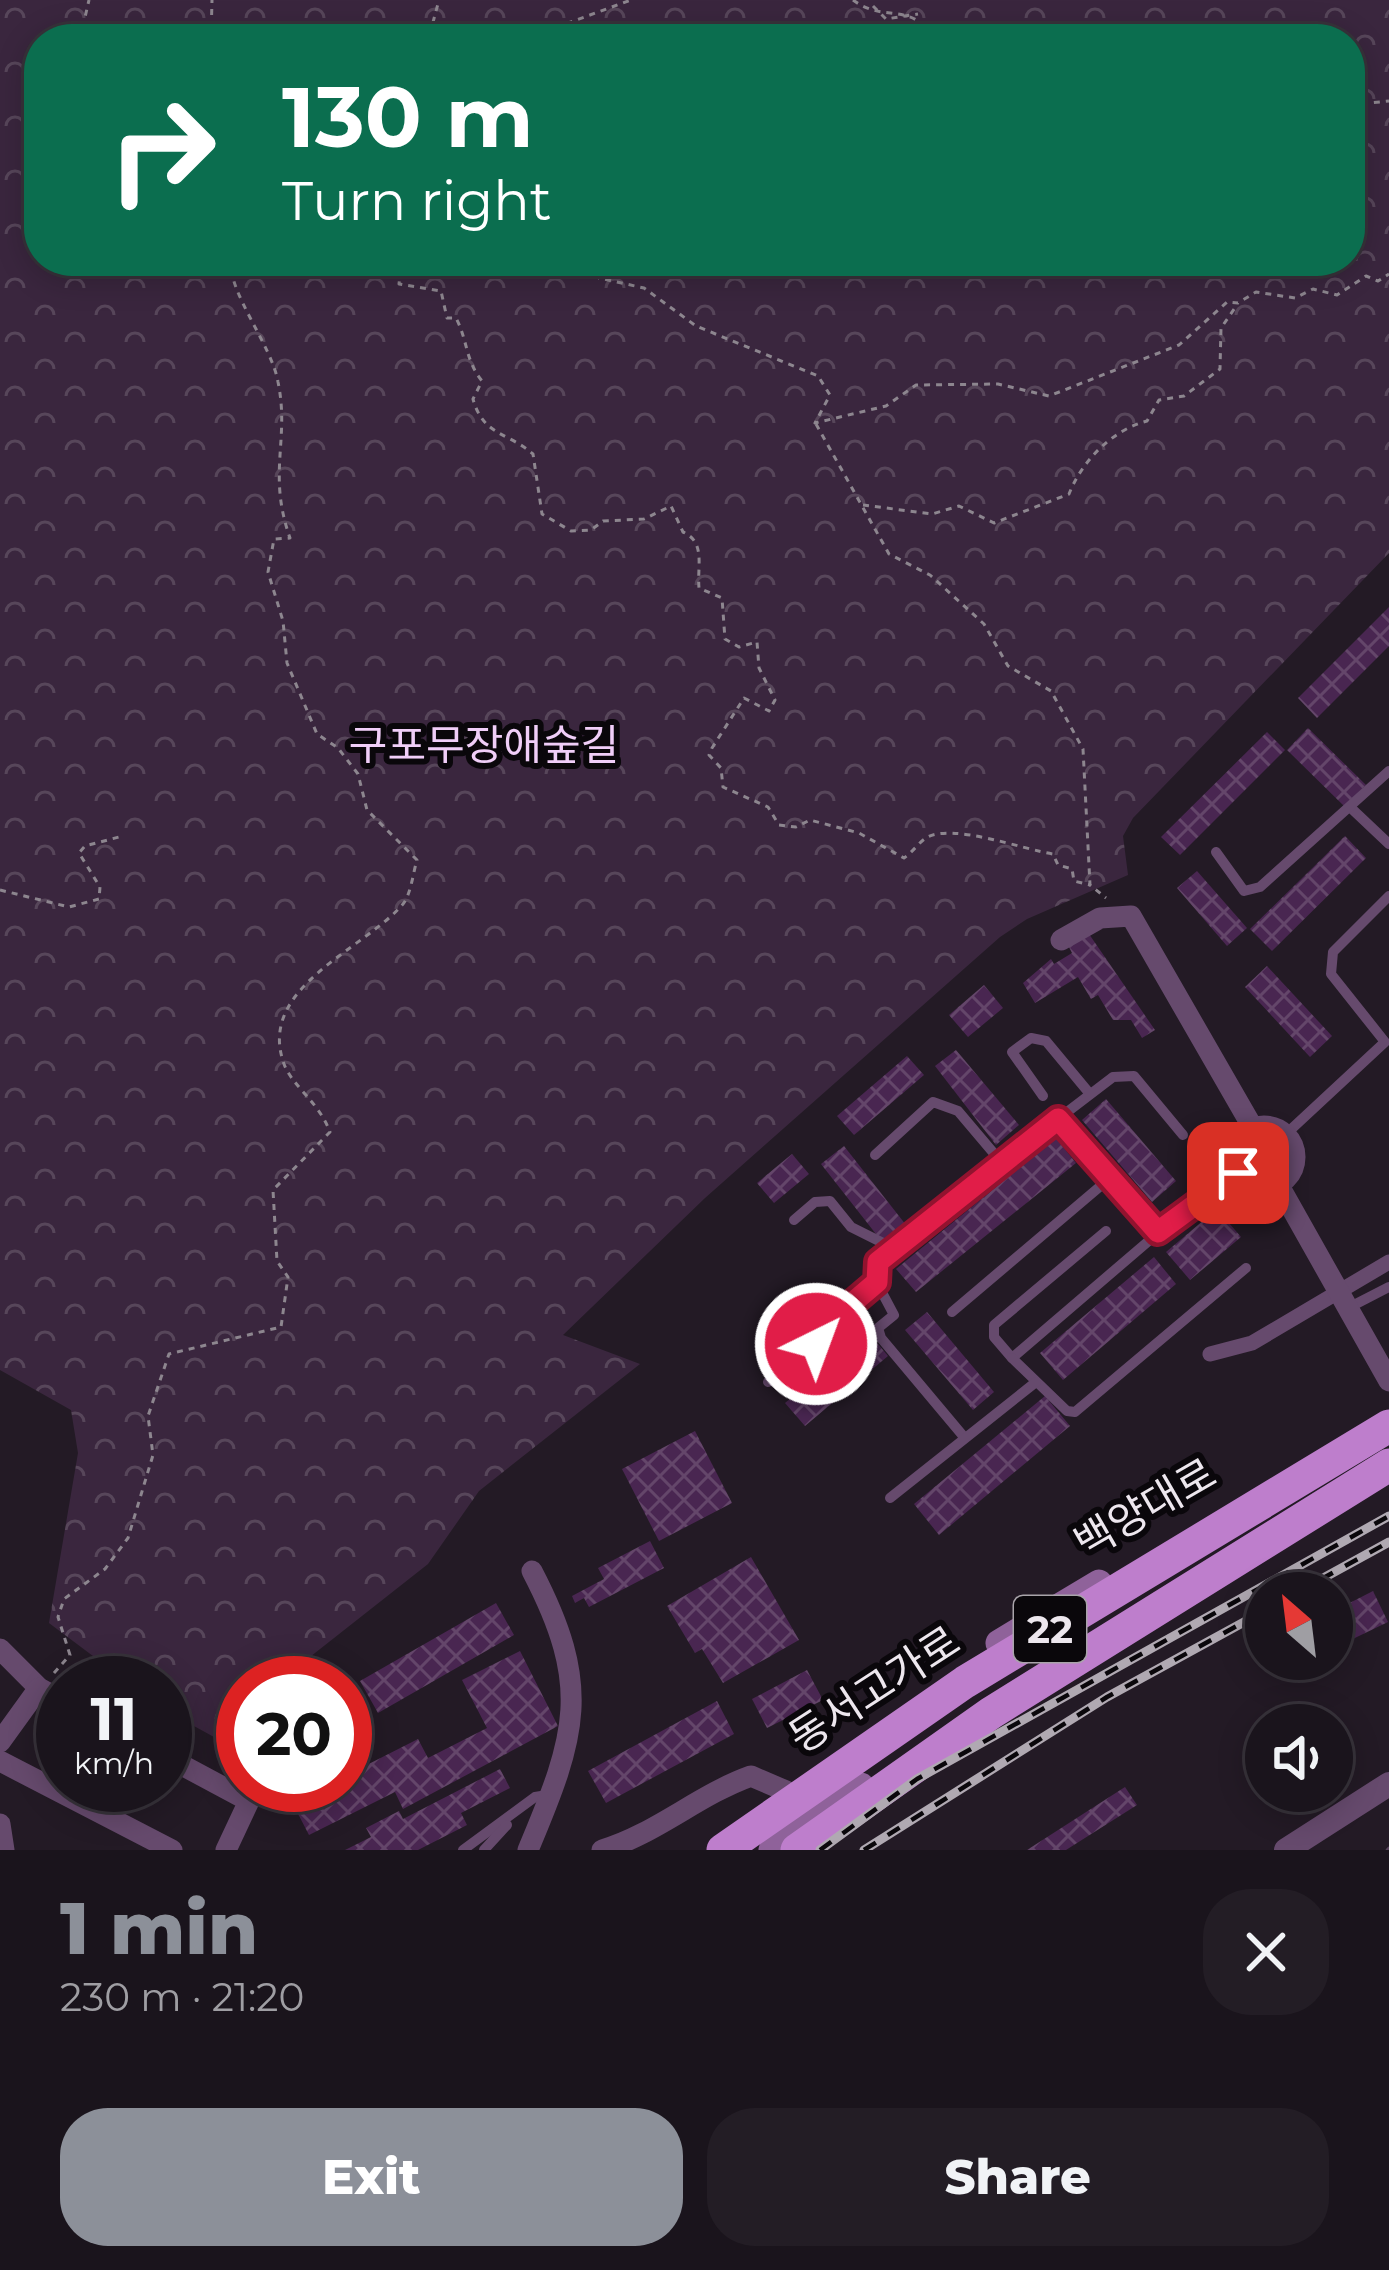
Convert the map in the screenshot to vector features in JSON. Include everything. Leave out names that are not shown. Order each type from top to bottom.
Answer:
[{"type":"highway","name":"동서고가로","points":[[719,1850],[965,1682],[1389,1426]]},
{"type":"highway","name":"동서고가로","points":[[753,1850],[835,1789],[1027,1665],[1389,1448]]},
{"type":"highway","points":[[797,1850],[992,1713],[1389,1467]]},
{"type":"highway","points":[[693,1850],[794,1770],[1059,1597],[1237,1493],[1315,1468]]},
{"type":"main road","name":"백양대로","points":[[719,1850],[785,1791],[943,1678],[1389,1416]]},
{"type":"main road","name":"백양대로","points":[[772,1850],[826,1809],[1065,1655],[1389,1467]]},
{"type":"street","points":[[1061,940],[1100,918],[1131,916],[1253,1128]]},
{"type":"street","points":[[1270,1126],[1286,1134],[1295,1162],[1278,1184],[1251,1185],[1238,1173],[1234,1152],[1253,1128],[1270,1126]]},
{"type":"street","points":[[1278,1184],[1389,1381]]},
{"type":"street","points":[[1210,1354],[1252,1343],[1389,1262]]},
{"type":"street","points":[[528,1850],[551,1794],[575,1684],[559,1623],[532,1571]]},
{"type":"street","points":[[0,1649],[36,1685]]},
{"type":"street","points":[[0,1742],[36,1692]]},
{"type":"street","points":[[0,1761],[172,1850]]},
{"type":"street","points":[[192,1770],[249,1801],[226,1850]]},
{"type":"street","points":[[602,1850],[628,1842],[708,1791],[751,1776],[785,1791]]},
{"type":"street","points":[[1286,1850],[1389,1784]]},
{"type":"street","points":[[0,1824],[4,1850]]},
{"type":"lane","points":[[1216,852],[1244,891],[1260,887],[1389,771]]},
{"type":"lane","points":[[1352,809],[1389,844]]},
{"type":"lane","points":[[1286,1134],[1387,1044],[1331,974],[1333,952],[1389,896]]},
{"type":"lane","points":[[1042,1096],[1013,1061],[1012,1052],[1031,1037],[1046,1041],[1090,1094]]},
{"type":"lane","points":[[878,1262],[1113,1077],[1134,1076],[1183,1135]]},
{"type":"lane","points":[[875,1155],[933,1102],[958,1111],[1002,1163]]},
{"type":"lane","points":[[1058,1119],[1158,1232]]},
{"type":"lane","points":[[1012,1358],[1158,1232],[1238,1173]]},
{"type":"lane","points":[[952,1312],[1110,1178]]},
{"type":"lane","points":[[794,1220],[815,1202],[830,1201],[851,1227],[884,1243],[877,1282],[894,1315],[878,1328],[881,1338],[964,1437]]},
{"type":"lane","points":[[1106,1231],[994,1325],[994,1336],[1012,1358],[1075,1412],[1246,1268]]},
{"type":"lane","points":[[768,1382],[816,1344],[816,1334],[877,1282]]},
{"type":"lane","points":[[1350,1307],[1389,1288]]},
{"type":"lane","points":[[890,1498],[1036,1382]]},
{"type":"lane","points":[[463,1850],[526,1805],[551,1794]]},
{"type":"lane","points":[[484,1850],[526,1805]]},
{"type":"path","points":[[565,24],[631,0]]},
{"type":"path","points":[[853,0],[856,5],[890,4]]},
{"type":"path","points":[[908,3],[922,12],[927,24]]},
{"type":"path","points":[[872,5],[886,19],[922,12]]},
{"type":"path","points":[[860,505],[932,514],[959,506],[994,523],[1069,494],[1078,471],[1126,426],[1147,421],[1160,400],[1184,396],[1220,369],[1221,328],[1238,303],[1256,292],[1295,298],[1313,289],[1337,295],[1366,276],[1378,281],[1389,274]]},
{"type":"path","points":[[69,1656],[58,1617],[64,1599],[105,1569],[128,1538],[153,1455],[148,1416],[169,1354],[281,1327],[288,1277],[277,1261],[273,1190],[331,1132],[322,1107],[284,1066],[281,1030],[298,989],[406,902],[417,860],[367,810],[358,774],[338,748],[317,734],[287,663],[283,621],[268,572],[274,539],[290,538],[278,503],[275,470],[283,424],[279,383],[233,276]]},
{"type":"path","points":[[400,276],[399,284],[406,289],[441,291],[446,298],[447,318],[456,318],[466,337],[469,365],[482,381],[473,399],[476,410],[499,438],[532,454],[542,514],[571,531],[591,530],[603,521],[644,519],[671,506],[683,532],[700,546],[699,588],[722,598],[725,639],[739,647],[757,643],[759,668],[775,700],[769,711],[744,698],[712,748],[709,755],[722,768],[724,787],[767,807],[779,825],[796,827],[810,820],[859,833],[904,858],[926,838],[961,834],[1002,841],[1021,851],[1053,854],[1058,865],[1072,869],[1074,880],[1090,885],[1131,916]]},
{"type":"path","points":[[598,276],[644,289],[696,326],[818,376],[830,395],[815,423]]},
{"type":"path","points":[[815,423],[886,406],[916,386],[998,383],[1048,396],[1179,345],[1228,302],[1238,303]]},
{"type":"path","points":[[815,423],[889,554],[930,575],[984,624],[1008,666],[1052,691],[1083,749],[1090,885]]},
{"type":"path","points":[[0,890],[84,906],[99,898],[100,887],[79,854],[86,846],[119,837]]},
{"type":"green space","name":"구포무장애숲길","points":[[0,0],[1389,0],[1389,553],[1133,818],[1123,836],[1128,875],[1027,919],[1000,937],[705,1198],[563,1335],[640,1364],[479,1491],[428,1564],[311,1656],[216,1656],[216,1738],[192,1725],[192,1656],[93,1656],[49,1623],[78,1453],[71,1410],[0,1370]]},
{"type":"building","points":[[1389,607],[1389,646],[1317,718],[1298,698]]},
{"type":"building","points":[[1308,728],[1366,785],[1344,806],[1287,750]]},
{"type":"building","points":[[1267,732],[1285,750],[1180,855],[1161,837]]},
{"type":"building","points":[[1345,836],[1366,858],[1272,951],[1250,929]]},
{"type":"building","points":[[1197,871],[1247,928],[1227,946],[1177,888]]},
{"type":"building","points":[[1089,934],[1155,1030],[1142,1038],[1131,1020],[1113,1020],[1098,995],[1091,999],[1078,977],[1035,1003],[1023,983],[1051,959],[1054,964],[1072,953],[1069,947]]},
{"type":"building","points":[[1267,966],[1332,1036],[1310,1057],[1245,987]]},
{"type":"building","points":[[984,985],[1003,1008],[968,1037],[949,1015]]},
{"type":"building","points":[[956,1050],[1019,1125],[996,1145],[935,1066]]},
{"type":"building","points":[[907,1056],[924,1075],[854,1135],[837,1116]]},
{"type":"building","points":[[1106,1099],[1176,1181],[1152,1202],[1082,1120]]},
{"type":"building","points":[[1056,1138],[1076,1163],[916,1292],[896,1269]]},
{"type":"building","points":[[844,1146],[906,1225],[883,1243],[821,1164]]},
{"type":"building","points":[[792,1154],[809,1174],[774,1203],[757,1183]]},
{"type":"building","points":[[1217,1209],[1241,1237],[1190,1280],[1166,1252]]},
{"type":"building","points":[[1154,1257],[1176,1284],[1063,1380],[1040,1353]]},
{"type":"building","points":[[927,1312],[994,1392],[973,1410],[905,1330]]},
{"type":"building","points":[[869,1333],[888,1356],[805,1426],[785,1403]]},
{"type":"building","points":[[1045,1396],[1070,1426],[939,1535],[914,1504]]},
{"type":"building","points":[[695,1431],[732,1503],[659,1541],[622,1469]]},
{"type":"building","points":[[650,1541],[664,1568],[589,1607],[584,1598],[575,1603],[572,1596],[604,1579],[598,1568]]},
{"type":"building","points":[[751,1557],[799,1640],[723,1683],[702,1649],[695,1653],[667,1606]]},
{"type":"building","points":[[1373,1591],[1388,1622],[1353,1639],[1353,1601]]},
{"type":"building","points":[[496,1603],[514,1635],[378,1713],[372,1702],[372,1674]]},
{"type":"building","points":[[520,1651],[558,1726],[403,1809],[395,1792],[372,1804],[372,1762],[418,1739],[428,1758],[487,1728],[462,1680]]},
{"type":"building","points":[[807,1670],[823,1700],[767,1728],[752,1699]]},
{"type":"building","points":[[717,1701],[734,1734],[606,1803],[588,1771]]},
{"type":"building","points":[[500,1769],[510,1788],[461,1813],[467,1825],[418,1850],[345,1850],[371,1837],[366,1828],[399,1811],[403,1819]]},
{"type":"building","points":[[1125,1787],[1137,1805],[1066,1850],[1027,1850]]},
{"type":"building","points":[[297,1812],[355,1812],[309,1835]]},
{"type":"railway","points":[[820,1850],[917,1779],[1389,1516]]},
{"type":"railway","points":[[1334,1572],[1389,1542]]},
{"type":"railway","points":[[864,1850],[1107,1697],[1245,1621]]},
{"type":"route","points":[[816,1344],[816,1334],[877,1282],[878,1262],[1058,1119],[1158,1232],[1238,1173]]}]
